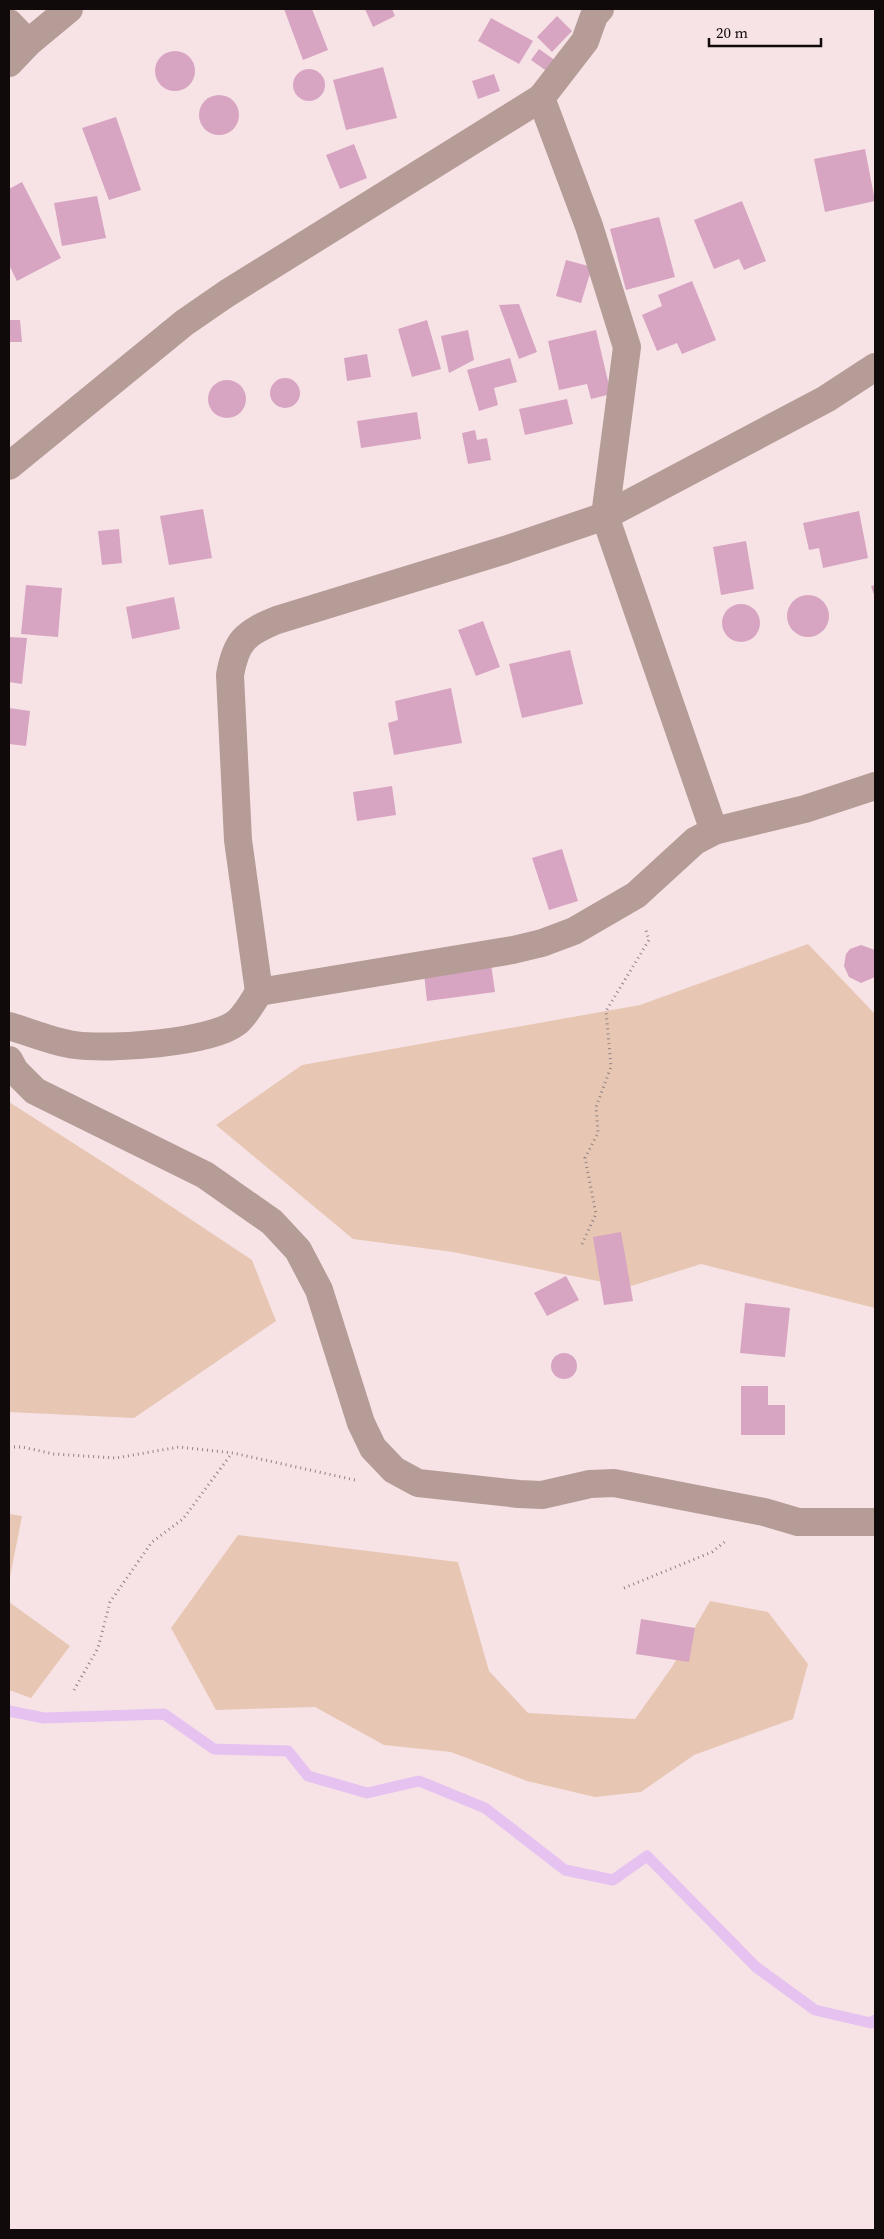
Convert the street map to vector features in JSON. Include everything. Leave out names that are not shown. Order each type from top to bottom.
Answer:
[{"type":"street","points":[[9,63],[28,43],[69,9]]},
{"type":"street","points":[[9,466],[184,323],[226,294],[541,98],[586,41],[594,16],[600,9]]},
{"type":"street","points":[[9,23],[28,43]]},
{"type":"street","points":[[541,98],[589,226],[627,347],[605,516],[714,831]]},
{"type":"street","points":[[260,992],[238,840],[232,733],[230,675],[233,655],[242,640],[257,628],[277,620],[505,550],[605,516],[826,399],[875,367]]},
{"type":"street","points":[[9,1026],[73,1045],[95,1047],[115,1047],[201,1038],[222,1031],[238,1022],[260,992],[513,950],[542,943],[574,931],[636,895],[695,842],[714,831],[805,809],[875,786]]},
{"type":"street","points":[[9,1060],[15,1071],[34,1091],[205,1176],[272,1222],[298,1250],[320,1290],[361,1423],[373,1448],[394,1470],[418,1484],[542,1495],[590,1484],[614,1483],[764,1512],[798,1522],[875,1522]]},
{"type":"path","points":[[582,1244],[596,1214],[585,1158],[598,1133],[596,1107],[611,1067],[606,1011],[649,940],[636,895]]},
{"type":"path","points":[[9,1447],[22,1447],[54,1454],[116,1458],[178,1447],[233,1453],[359,1480]]},
{"type":"path","points":[[74,1690],[98,1648],[110,1602],[152,1542],[183,1519],[233,1453]]},
{"type":"path","points":[[624,1588],[712,1552],[764,1512]]},
{"type":"shaded area","points":[[808,944],[875,1014],[875,1308],[701,1264],[628,1287],[453,1252],[353,1239],[216,1125],[302,1065],[640,1005]]},
{"type":"shaded area","points":[[9,1102],[252,1260],[276,1321],[134,1418],[9,1412]]},
{"type":"shaded area","points":[[9,1514],[22,1516],[9,1582]]},
{"type":"shaded area","points":[[238,1535],[458,1562],[489,1671],[528,1713],[635,1719],[672,1667],[710,1601],[768,1612],[808,1664],[793,1719],[694,1755],[641,1792],[595,1797],[527,1781],[451,1752],[384,1745],[315,1707],[216,1710],[171,1628]]},
{"type":"shaded area","points":[[9,1602],[70,1646],[31,1698],[9,1690]]},
{"type":"building","points":[[284,9],[312,9],[328,50],[303,60]]},
{"type":"building","points":[[365,9],[392,9],[395,16],[373,27]]},
{"type":"building","points":[[557,16],[572,31],[552,52],[537,37]]},
{"type":"building","points":[[491,18],[533,41],[519,64],[478,41]]},
{"type":"building","points":[[539,49],[556,61],[548,72],[531,60]]},
{"type":"building","points":[[179,51],[186,54],[192,60],[195,71],[194,79],[186,88],[179,91],[171,91],[164,88],[156,79],[155,67],[158,60],[167,52]]},
{"type":"building","points":[[383,67],[397,118],[346,130],[333,80]]},
{"type":"building","points":[[309,69],[321,73],[325,85],[321,97],[309,101],[297,97],[293,85],[297,73]]},
{"type":"building","points":[[494,74],[500,91],[478,99],[472,81]]},
{"type":"building","points":[[223,95],[230,98],[236,104],[239,115],[238,123],[230,132],[223,135],[215,135],[208,132],[200,123],[199,111],[202,104],[211,96]]},
{"type":"building","points":[[116,117],[141,190],[109,200],[82,128]]},
{"type":"building","points":[[354,144],[367,178],[340,189],[326,155]]},
{"type":"building","points":[[865,149],[875,201],[825,212],[814,159]]},
{"type":"building","points":[[22,182],[61,258],[17,281],[9,265],[9,189]]},
{"type":"building","points":[[97,196],[106,238],[62,246],[54,203]]},
{"type":"building","points":[[742,201],[766,261],[744,270],[739,259],[714,269],[694,220]]},
{"type":"building","points":[[659,217],[675,277],[626,290],[610,229]]},
{"type":"building","points":[[566,260],[592,267],[581,303],[556,296]]},
{"type":"building","points":[[692,281],[716,340],[682,354],[677,343],[657,351],[642,315],[662,306],[658,295]]},
{"type":"building","points":[[519,304],[537,352],[519,359],[499,305]]},
{"type":"building","points":[[9,320],[20,320],[22,342],[9,342]]},
{"type":"building","points":[[427,320],[441,369],[412,377],[398,329]]},
{"type":"building","points":[[468,330],[474,360],[449,373],[441,336]]},
{"type":"building","points":[[596,330],[611,394],[591,399],[587,384],[559,390],[548,341]]},
{"type":"building","points":[[367,354],[371,377],[347,381],[344,358]]},
{"type":"building","points":[[510,358],[517,382],[494,388],[498,405],[479,411],[467,370]]},
{"type":"building","points":[[285,378],[296,382],[300,393],[296,404],[285,408],[274,404],[270,393],[274,382]]},
{"type":"building","points":[[227,380],[234,381],[240,386],[245,392],[245,406],[240,412],[234,417],[227,418],[220,417],[214,412],[209,406],[208,399],[209,392],[214,386],[220,381]]},
{"type":"building","points":[[567,399],[573,424],[525,435],[519,409]]},
{"type":"building","points":[[417,412],[421,439],[361,448],[357,421]]},
{"type":"building","points":[[475,430],[477,440],[487,438],[491,460],[468,464],[462,433]]},
{"type":"building","points":[[203,509],[212,558],[169,565],[160,516]]},
{"type":"building","points":[[859,511],[868,558],[823,568],[819,548],[809,550],[803,523]]},
{"type":"building","points":[[119,529],[122,563],[102,565],[98,531]]},
{"type":"building","points":[[746,541],[754,589],[721,595],[713,547]]},
{"type":"building","points":[[26,585],[62,588],[58,637],[21,634]]},
{"type":"building","points":[[875,585],[875,598],[871,586]]},
{"type":"building","points":[[808,595],[823,601],[829,616],[823,631],[808,637],[793,631],[787,616],[793,601]]},
{"type":"building","points":[[174,597],[180,629],[132,639],[126,607]]},
{"type":"building","points":[[741,604],[754,610],[760,623],[754,636],[741,642],[728,636],[722,623],[728,610]]},
{"type":"building","points":[[483,621],[500,667],[476,676],[458,630]]},
{"type":"building","points":[[9,637],[27,638],[22,684],[9,682]]},
{"type":"building","points":[[570,650],[583,704],[522,718],[509,664]]},
{"type":"building","points":[[451,688],[462,743],[394,755],[388,723],[398,720],[395,701]]},
{"type":"building","points":[[9,708],[30,711],[26,746],[9,744]]},
{"type":"building","points":[[392,786],[396,815],[357,821],[353,792]]},
{"type":"building","points":[[562,849],[578,901],[549,910],[532,858]]},
{"type":"building","points":[[861,945],[875,950],[875,977],[861,983],[849,977],[844,966],[846,954],[850,949]]},
{"type":"building","points":[[491,964],[495,992],[427,1001],[424,973]]},
{"type":"building","points":[[621,1232],[633,1301],[604,1305],[593,1237]]},
{"type":"building","points":[[566,1276],[579,1300],[547,1316],[534,1293]]},
{"type":"building","points":[[745,1303],[790,1308],[785,1357],[740,1353]]},
{"type":"building","points":[[564,1353],[573,1357],[577,1366],[573,1375],[564,1379],[555,1375],[551,1366],[555,1357]]},
{"type":"building","points":[[741,1386],[768,1386],[768,1405],[785,1405],[785,1435],[741,1435]]},
{"type":"building","points":[[641,1619],[695,1628],[689,1662],[636,1654]]},
{"type":"waterway","points":[[9,1711],[44,1718],[164,1714],[214,1749],[288,1751],[308,1776],[367,1793],[419,1781],[485,1808],[565,1870],[613,1880],[647,1856],[756,1967],[815,2010],[871,2023],[875,2020]]}]
